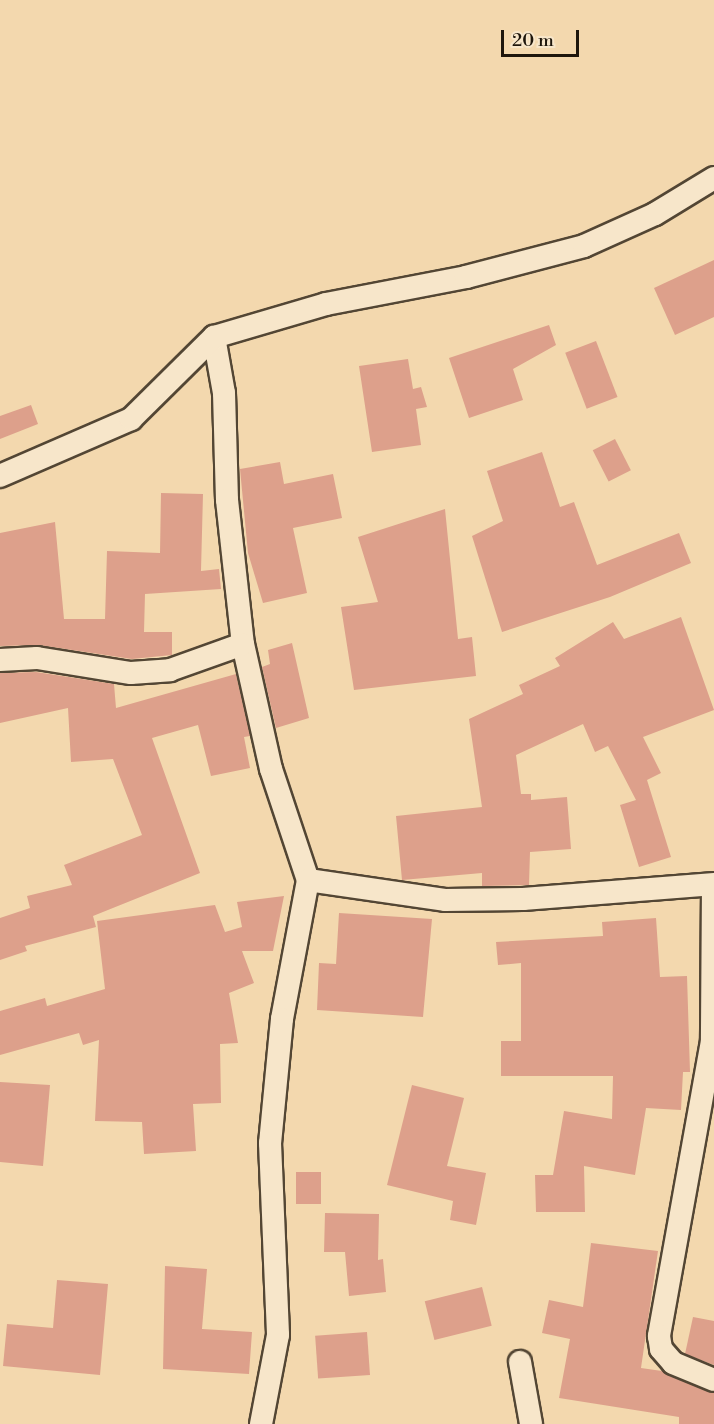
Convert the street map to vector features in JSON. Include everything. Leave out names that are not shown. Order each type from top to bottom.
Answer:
[{"type":"street","points":[[0,476],[131,419],[214,337],[326,304],[466,277],[584,246],[655,214],[714,178]]},
{"type":"street","points":[[214,337],[224,393],[227,500],[243,644],[271,769],[308,880],[282,1019],[270,1143],[278,1335],[261,1424]]},
{"type":"street","points":[[0,660],[37,658],[130,673],[170,670],[243,644]]},
{"type":"street","points":[[308,880],[445,900],[523,899],[714,885],[709,1093],[659,1336],[661,1349],[673,1363],[714,1380]]},
{"type":"street","points":[[520,1362],[531,1424]]},
{"type":"building","points":[[714,260],[714,317],[675,335],[654,288]]},
{"type":"building","points":[[549,325],[556,345],[513,369],[523,400],[469,418],[449,358]]},
{"type":"building","points":[[596,341],[618,397],[587,409],[565,353]]},
{"type":"building","points":[[408,359],[413,389],[421,387],[427,407],[416,409],[421,445],[372,452],[359,366]]},
{"type":"building","points":[[31,405],[38,424],[0,439],[0,416]]},
{"type":"building","points":[[615,439],[631,470],[609,482],[593,450]]},
{"type":"building","points":[[542,452],[560,507],[574,502],[597,565],[679,533],[691,563],[610,597],[502,632],[472,536],[503,521],[487,471]]},
{"type":"building","points":[[280,462],[284,484],[333,474],[342,518],[293,528],[307,593],[263,603],[248,553],[240,469]]},
{"type":"building","points":[[161,493],[203,494],[201,571],[219,569],[221,589],[145,594],[144,632],[172,632],[172,655],[132,659],[39,645],[0,646],[0,533],[55,522],[64,619],[105,619],[107,551],[160,553]]},
{"type":"building","points":[[445,509],[458,639],[472,637],[476,676],[354,690],[341,607],[378,602],[358,537]]},
{"type":"building","points":[[681,617],[714,710],[643,737],[661,773],[647,780],[671,857],[639,867],[620,805],[636,800],[608,746],[595,752],[583,724],[516,755],[521,794],[531,794],[531,800],[567,797],[571,849],[530,852],[529,885],[482,886],[482,873],[402,880],[396,816],[482,807],[469,719],[523,694],[519,685],[560,666],[555,658],[613,622],[624,639]]},
{"type":"building","points":[[292,643],[309,718],[276,728],[262,667],[270,664],[268,650]]},
{"type":"building","points":[[36,672],[114,684],[116,708],[236,674],[250,736],[244,737],[250,768],[211,776],[198,725],[152,738],[200,873],[93,916],[96,927],[25,946],[27,951],[0,960],[0,918],[30,908],[27,896],[72,885],[64,865],[142,835],[113,759],[71,762],[68,708],[0,723],[0,673]]},
{"type":"building","points":[[284,896],[273,951],[242,951],[254,983],[229,993],[238,1043],[220,1044],[221,1103],[193,1104],[196,1151],[144,1154],[142,1122],[95,1121],[99,1040],[83,1045],[79,1033],[0,1055],[0,1011],[45,998],[47,1006],[105,989],[97,921],[215,905],[225,932],[242,927],[237,902]]},
{"type":"building","points":[[339,913],[432,919],[423,1017],[317,1010],[319,963],[336,964]]},
{"type":"building","points":[[656,918],[660,977],[687,976],[690,1072],[683,1072],[681,1110],[646,1108],[635,1175],[584,1166],[585,1212],[536,1212],[535,1175],[553,1175],[564,1111],[612,1119],[613,1076],[501,1076],[501,1041],[521,1041],[521,963],[498,965],[496,942],[603,936],[602,922]]},
{"type":"building","points":[[0,1082],[50,1085],[43,1166],[0,1162]]},
{"type":"building","points":[[412,1085],[464,1098],[447,1166],[486,1173],[476,1225],[450,1220],[453,1201],[387,1185]]},
{"type":"building","points":[[296,1172],[321,1172],[321,1204],[296,1204]]},
{"type":"building","points":[[325,1213],[379,1214],[378,1260],[383,1259],[386,1292],[349,1296],[345,1252],[324,1252]]},
{"type":"building","points":[[591,1243],[658,1251],[641,1368],[662,1371],[714,1393],[714,1424],[679,1424],[679,1417],[559,1398],[570,1339],[542,1333],[549,1300],[583,1307]]},
{"type":"building","points":[[165,1266],[207,1269],[202,1329],[252,1332],[249,1374],[163,1369]]},
{"type":"building","points":[[57,1280],[108,1284],[100,1375],[3,1366],[7,1324],[53,1328]]},
{"type":"building","points":[[482,1287],[492,1326],[434,1340],[425,1301]]},
{"type":"building","points":[[693,1317],[714,1321],[714,1365],[685,1354]]},
{"type":"building","points":[[367,1332],[370,1375],[318,1379],[315,1336]]}]
